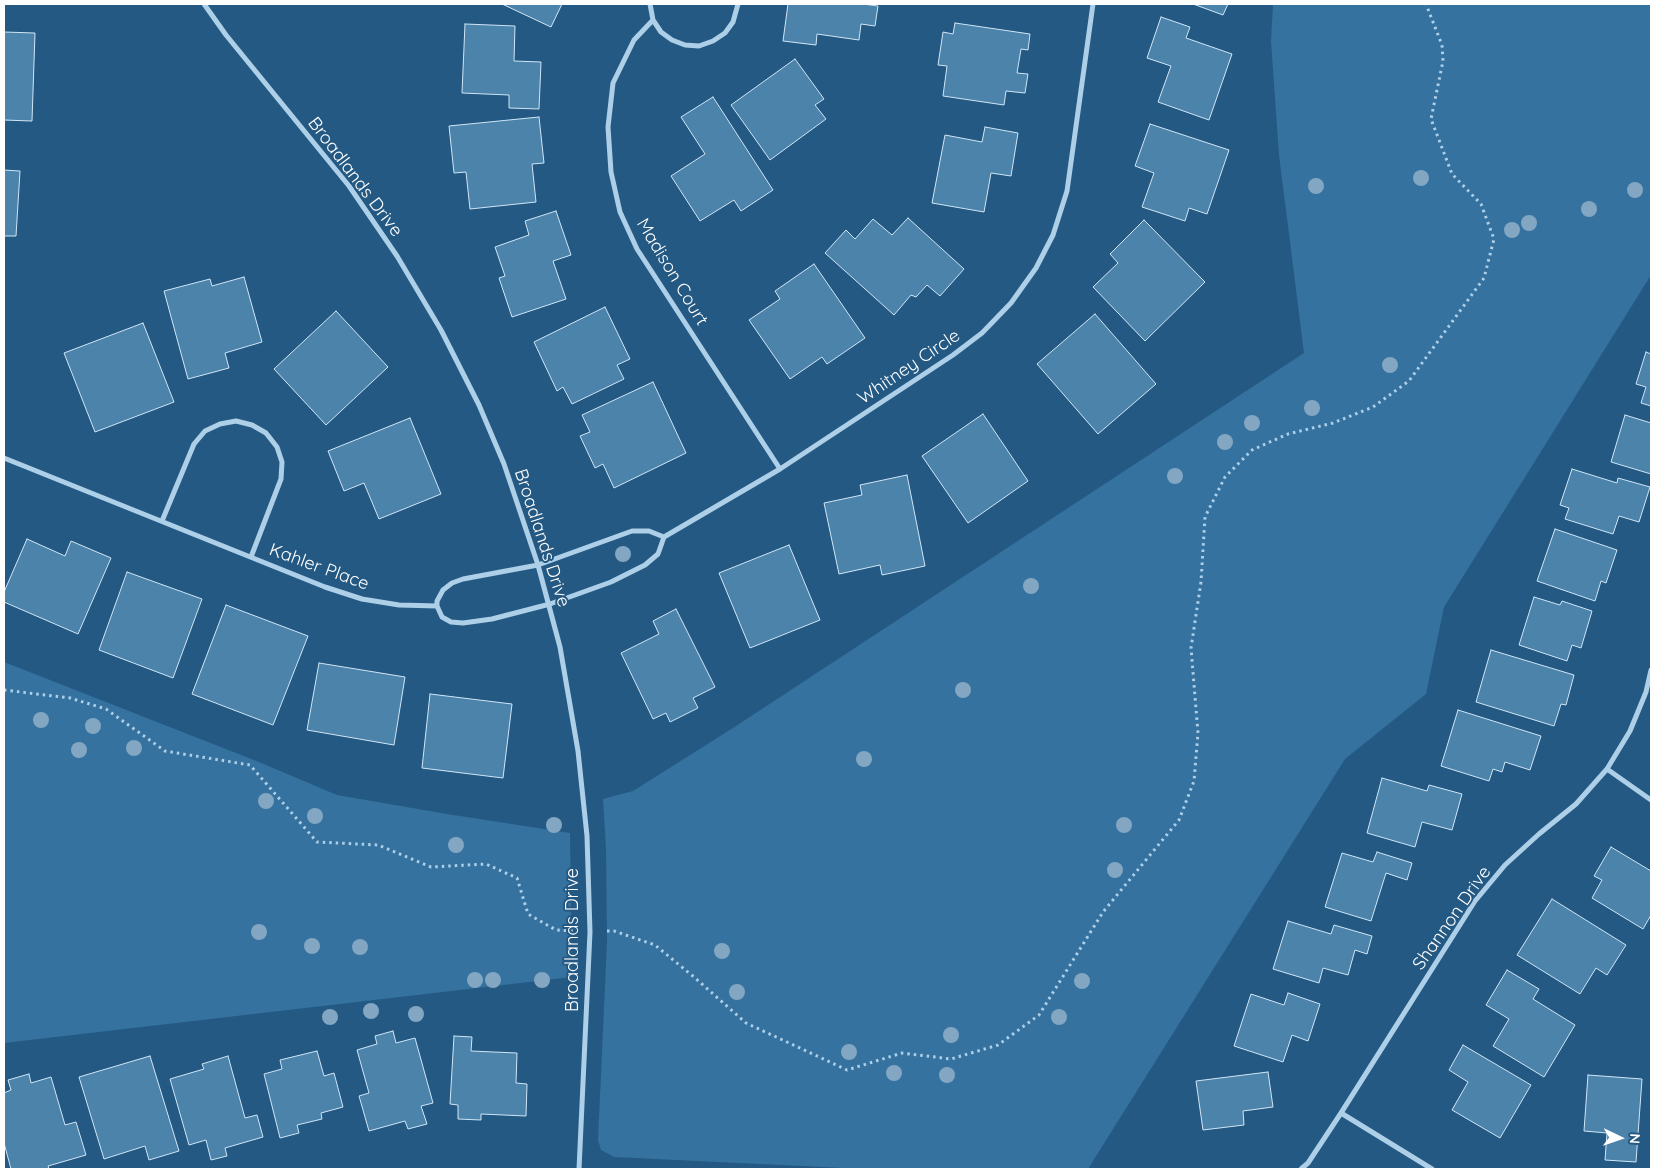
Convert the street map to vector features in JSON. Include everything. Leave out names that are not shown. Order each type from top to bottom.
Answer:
[{"type":"street","name":"Broadlands Drive","points":[[204,4],[226,35],[349,186],[402,264],[441,330],[478,406],[504,464],[538,565],[560,647],[578,751],[587,836],[590,932],[579,1169]]},
{"type":"street","points":[[650,4],[653,20],[661,32],[672,40],[685,45],[699,46],[713,42],[725,33],[733,22],[738,4]]},
{"type":"street","name":"Whitney Circle","points":[[550,604],[611,582],[645,565],[658,554],[664,538],[780,468],[953,355],[982,333],[1011,303],[1036,268],[1052,235],[1066,191],[1093,4]]},
{"type":"street","name":"Madison Court","points":[[653,20],[634,40],[613,83],[608,128],[611,172],[620,212],[637,249],[780,468]]},
{"type":"street","name":"Kahler Place","points":[[162,521],[194,444],[205,431],[220,424],[236,421],[252,425],[266,433],[276,447],[282,462],[281,479],[251,557]]},
{"type":"street","name":"Kahler Place","points":[[4,458],[325,587],[362,598],[399,605],[437,606]]},
{"type":"street","points":[[550,604],[463,623],[451,622],[442,617],[437,601],[442,590],[452,583],[485,574],[538,565],[632,531],[649,531],[664,538]]},
{"type":"street","name":"Shannon Drive","points":[[1301,1169],[1308,1163],[1341,1113],[1475,901],[1505,865],[1576,804],[1607,769],[1630,731],[1646,692],[1651,670]]},
{"type":"street","points":[[1607,769],[1651,800]]},
{"type":"street","points":[[1341,1113],[1432,1169]]},
{"type":"path","points":[[4,690],[70,698],[106,709],[164,751],[250,764],[317,842],[378,845],[431,868],[486,864],[517,878],[528,914],[556,930],[614,931],[654,945],[746,1023],[847,1070],[902,1053],[951,1059],[998,1045],[1039,1015],[1103,912],[1179,820],[1194,781],[1198,733],[1191,648],[1201,582],[1205,517],[1225,477],[1252,450],[1288,434],[1333,423],[1373,406],[1409,381],[1484,278],[1494,239],[1481,204],[1452,174],[1431,119],[1443,60],[1442,46],[1426,4]]},
{"type":"shaded area","points":[[1273,4],[1651,4],[1651,275],[1444,607],[1426,694],[1345,759],[1088,1169],[864,1169],[614,1157],[601,1150],[598,1140],[607,942],[606,849],[603,799],[633,791],[736,726],[1304,353],[1279,155],[1271,41]]},
{"type":"shaded area","points":[[4,662],[259,762],[337,795],[570,833],[572,977],[4,1043]]},
{"type":"building","points":[[502,4],[562,4],[551,27]]},
{"type":"building","points":[[788,4],[863,4],[878,6],[875,26],[861,24],[859,40],[817,34],[816,45],[783,41]]},
{"type":"building","points":[[1193,4],[1228,4],[1223,15]]},
{"type":"building","points":[[1161,17],[1190,27],[1186,38],[1232,54],[1209,120],[1158,102],[1171,66],[1147,58]]},
{"type":"building","points":[[955,23],[1030,34],[1028,50],[1021,49],[1017,73],[1028,74],[1025,93],[1006,91],[1004,105],[943,96],[947,66],[938,65],[943,32],[953,34]]},
{"type":"building","points":[[465,24],[515,26],[514,61],[541,62],[539,109],[509,108],[509,95],[462,93]]},
{"type":"building","points":[[4,32],[35,33],[32,121],[4,120]]},
{"type":"building","points":[[795,59],[824,99],[815,105],[826,119],[770,160],[731,105]]},
{"type":"building","points":[[713,97],[773,190],[741,211],[734,200],[700,221],[671,176],[705,154],[681,117]]},
{"type":"building","points":[[539,117],[544,163],[532,164],[536,202],[470,209],[466,172],[454,173],[449,126]]},
{"type":"building","points":[[1150,124],[1229,150],[1207,214],[1189,208],[1185,221],[1142,207],[1154,173],[1135,166]]},
{"type":"building","points":[[985,127],[1018,133],[1011,176],[991,173],[984,212],[932,203],[945,135],[982,142]]},
{"type":"building","points":[[4,170],[20,171],[16,236],[4,236]]},
{"type":"building","points":[[556,211],[571,255],[553,261],[566,299],[512,317],[499,278],[505,276],[495,247],[529,235],[525,221]]},
{"type":"building","points":[[908,218],[964,269],[940,296],[927,285],[916,297],[911,295],[894,315],[825,253],[846,230],[855,239],[873,219],[892,235]]},
{"type":"building","points":[[1144,220],[1205,282],[1145,341],[1093,287],[1118,263],[1110,254]]},
{"type":"building","points":[[814,264],[865,338],[827,364],[822,357],[790,379],[749,320],[780,299],[775,291]]},
{"type":"building","points":[[244,277],[262,342],[225,353],[229,368],[188,379],[164,291],[210,279],[212,286]]},
{"type":"building","points":[[605,307],[630,359],[617,365],[624,379],[572,404],[563,387],[557,391],[534,342]]},
{"type":"building","points":[[336,311],[388,367],[326,425],[274,369]]},
{"type":"building","points":[[1095,314],[1156,384],[1098,434],[1037,364]]},
{"type":"building","points":[[143,323],[174,402],[95,432],[64,353]]},
{"type":"building","points":[[1646,352],[1651,354],[1651,406],[1641,403],[1646,387],[1636,384]]},
{"type":"building","points":[[653,382],[686,453],[614,488],[603,464],[595,468],[580,436],[590,432],[582,415]]},
{"type":"building","points":[[983,414],[1028,481],[968,523],[922,456]]},
{"type":"building","points":[[1625,415],[1651,423],[1651,474],[1611,462]]},
{"type":"building","points":[[410,418],[441,494],[379,519],[364,483],[344,491],[328,451]]},
{"type":"building","points":[[1572,469],[1617,483],[1618,478],[1650,487],[1639,522],[1619,516],[1613,534],[1565,519],[1569,508],[1560,505]]},
{"type":"building","points":[[907,475],[925,566],[882,575],[880,565],[839,574],[824,503],[862,495],[860,485]]},
{"type":"building","points":[[1555,529],[1617,550],[1606,583],[1601,581],[1595,601],[1537,581]]},
{"type":"building","points":[[27,539],[65,556],[71,541],[111,558],[78,634],[4,602],[4,592]]},
{"type":"building","points":[[789,545],[820,620],[750,648],[719,573]]},
{"type":"building","points":[[127,572],[202,599],[173,678],[99,650]]},
{"type":"building","points":[[1534,597],[1560,605],[1562,601],[1592,611],[1581,648],[1572,645],[1567,661],[1519,645]]},
{"type":"building","points":[[226,605],[308,636],[273,725],[192,694]]},
{"type":"building","points":[[676,609],[715,687],[693,698],[698,708],[670,722],[666,713],[653,719],[621,653],[659,634],[653,621]]},
{"type":"building","points":[[1491,650],[1574,675],[1566,705],[1561,704],[1554,726],[1476,702]]},
{"type":"building","points":[[319,663],[405,677],[394,745],[307,730]]},
{"type":"building","points":[[430,694],[512,704],[503,778],[422,768]]},
{"type":"building","points":[[1458,710],[1541,736],[1530,770],[1505,762],[1502,772],[1493,769],[1489,781],[1441,766]]},
{"type":"building","points":[[1382,778],[1427,791],[1429,785],[1462,794],[1452,830],[1422,822],[1415,847],[1367,833]]},
{"type":"building","points":[[1611,847],[1651,871],[1651,915],[1643,929],[1592,898],[1602,880],[1594,876]]},
{"type":"building","points":[[1377,852],[1412,863],[1407,880],[1386,873],[1371,921],[1325,907],[1342,853],[1373,862]]},
{"type":"building","points":[[1552,899],[1626,945],[1607,975],[1596,968],[1580,994],[1517,955]]},
{"type":"building","points":[[1288,921],[1331,934],[1334,925],[1372,936],[1367,954],[1355,950],[1348,975],[1323,968],[1319,983],[1273,969]]},
{"type":"building","points":[[1507,970],[1539,989],[1533,999],[1575,1025],[1544,1077],[1493,1046],[1509,1019],[1486,1005]]},
{"type":"building","points":[[1288,993],[1320,1004],[1308,1041],[1292,1035],[1283,1062],[1234,1046],[1251,994],[1284,1005]]},
{"type":"building","points":[[393,1031],[396,1043],[415,1038],[433,1103],[421,1106],[427,1124],[408,1129],[405,1121],[369,1131],[359,1096],[369,1093],[357,1050],[377,1044],[375,1036]]},
{"type":"building","points":[[454,1036],[472,1037],[471,1051],[517,1053],[516,1083],[527,1084],[526,1116],[481,1114],[481,1120],[458,1119],[458,1105],[450,1104]]},
{"type":"building","points":[[1463,1045],[1531,1085],[1500,1138],[1452,1110],[1468,1082],[1449,1070]]},
{"type":"building","points":[[317,1051],[324,1076],[334,1073],[343,1107],[321,1113],[322,1119],[297,1125],[299,1133],[280,1138],[264,1074],[282,1069],[280,1060]]},
{"type":"building","points":[[150,1056],[179,1151],[149,1160],[145,1146],[104,1159],[79,1077]]},
{"type":"building","points":[[228,1056],[245,1118],[257,1115],[263,1137],[225,1148],[227,1156],[211,1160],[206,1140],[189,1145],[170,1079],[204,1069],[202,1064]]},
{"type":"building","points":[[1268,1072],[1273,1107],[1243,1111],[1244,1125],[1203,1130],[1196,1081]]},
{"type":"building","points":[[29,1074],[31,1083],[51,1077],[65,1125],[76,1122],[86,1155],[48,1166],[49,1169],[11,1169],[4,1143],[4,1093],[11,1090],[8,1080]]},
{"type":"building","points":[[1588,1075],[1642,1079],[1636,1162],[1605,1160],[1607,1133],[1584,1131]]}]
